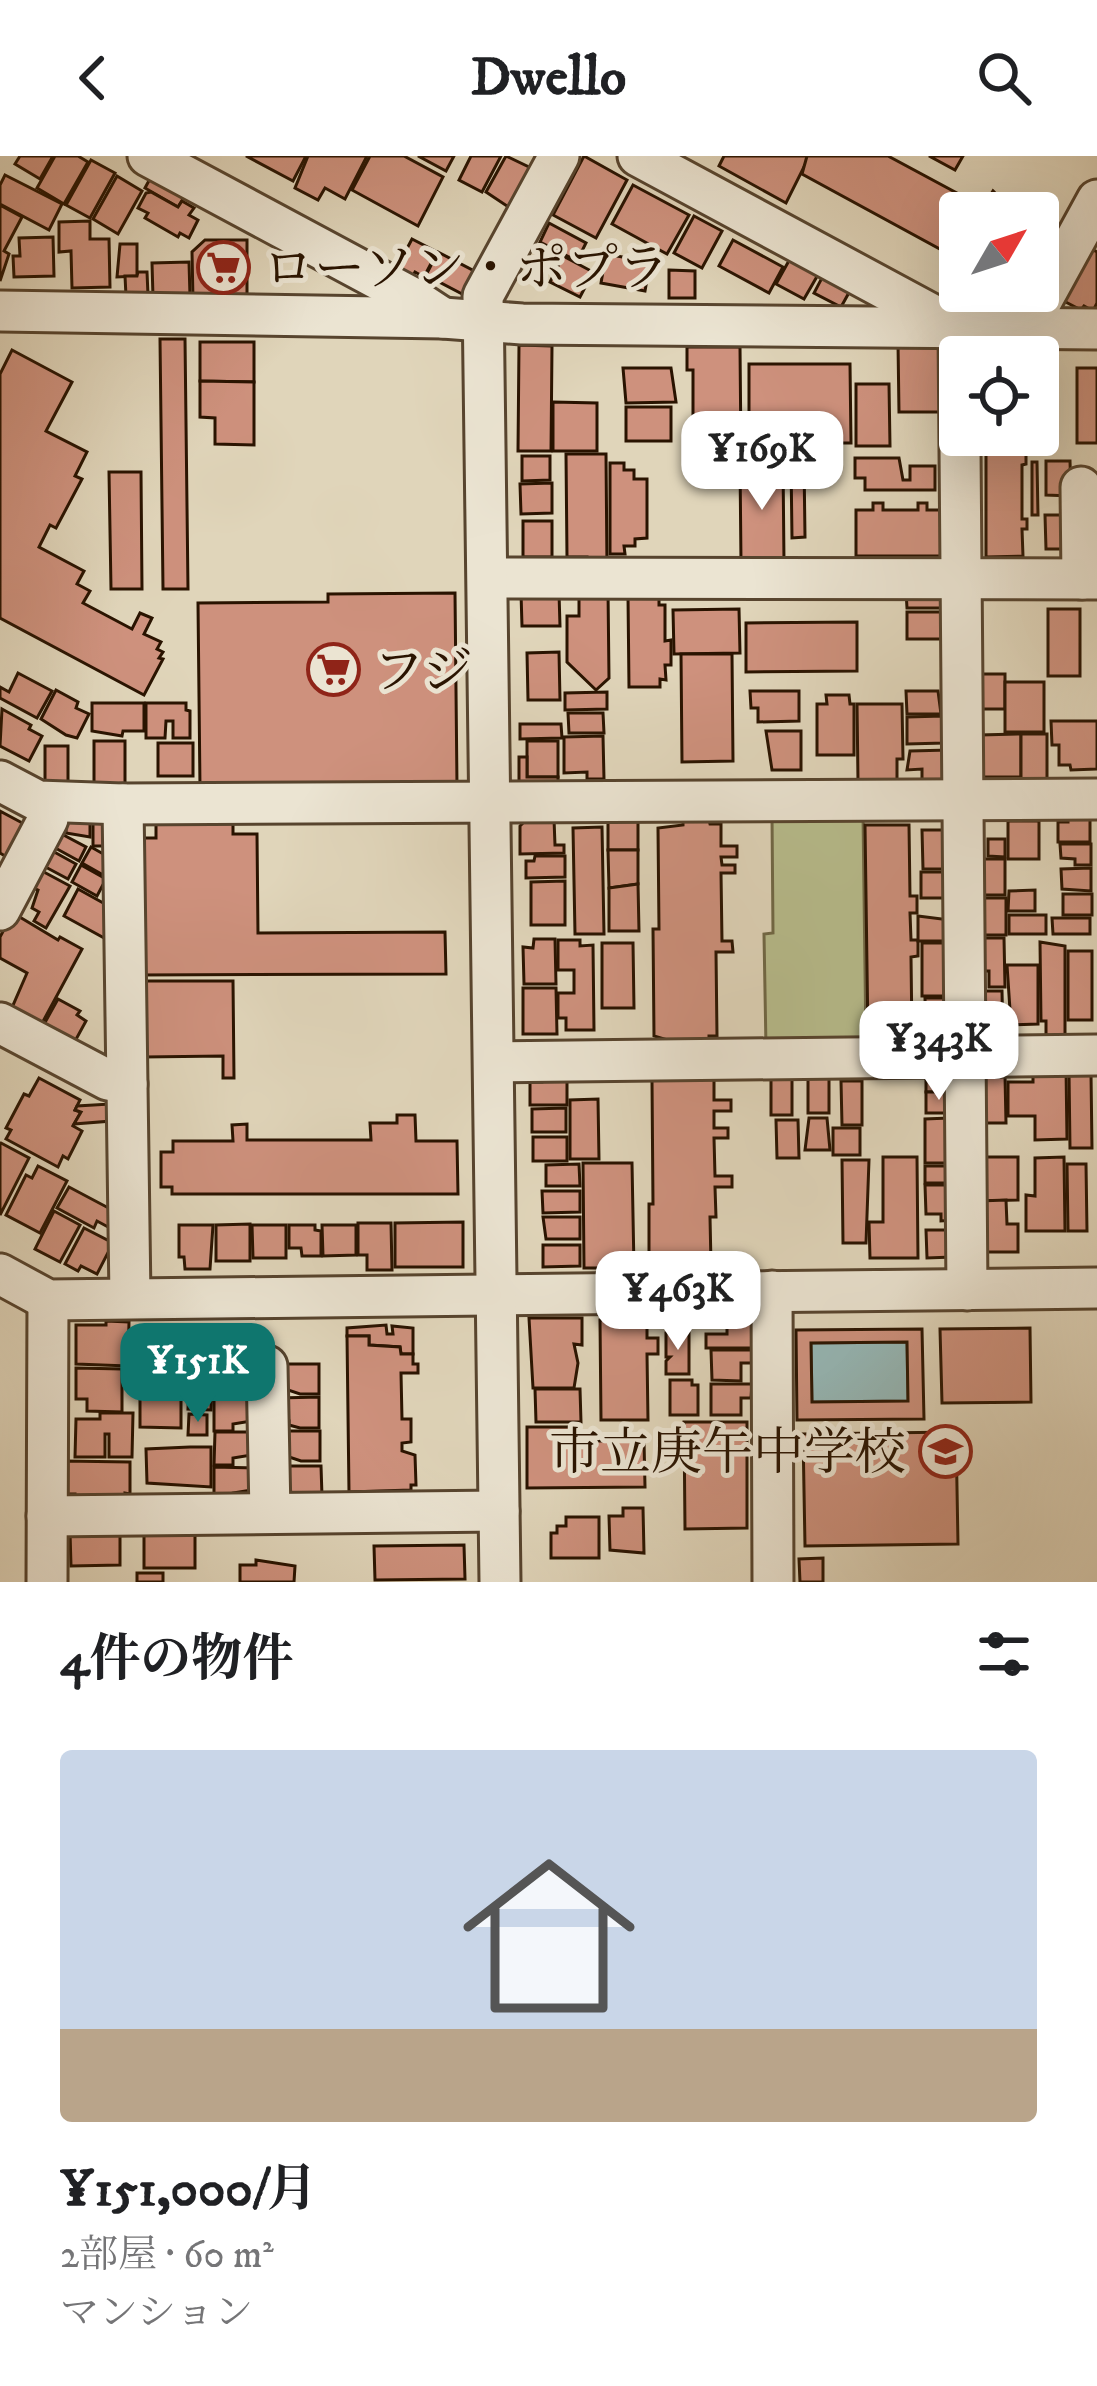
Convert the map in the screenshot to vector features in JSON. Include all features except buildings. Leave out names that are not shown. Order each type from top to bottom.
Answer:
[{"type":"street","points":[[148,156],[411,297],[443,319]]},
{"type":"street","points":[[500,1582],[483,296],[559,156]]},
{"type":"street","points":[[638,156],[959,329]]},
{"type":"street","points":[[1027,328],[1097,200]]},
{"type":"street","points":[[0,311],[1097,329]]},
{"type":"street","points":[[959,329],[967,1290]]},
{"type":"street","points":[[489,578],[1089,579],[1081,487]]},
{"type":"street","points":[[0,781],[38,801],[123,804],[1097,799]]},
{"type":"street","points":[[0,910],[48,820],[49,802]]},
{"type":"street","points":[[123,804],[130,1298]]},
{"type":"street","points":[[0,1022],[108,1080],[127,1084]]},
{"type":"street","points":[[494,1062],[1097,1055]]},
{"type":"street","points":[[0,1274],[48,1300],[1097,1288]]},
{"type":"street","points":[[772,1291],[772,1582]]},
{"type":"street","points":[[47,1582],[48,1300]]},
{"type":"street","points":[[267,1366],[270,1514]]},
{"type":"street","points":[[47,1516],[499,1511]]},
{"type":"green space","points":[[863,814],[866,1047],[766,1048],[764,934],[773,933],[772,815]]},
{"type":"water","points":[[907,1342],[908,1401],[812,1402],[811,1343]]},
{"type":"place","name":"ローソン・ポプラ","points":[[224,267]]},
{"type":"place","name":"フジ","points":[[334,670]]},
{"type":"place","name":"市立庚午中学校","points":[[945,1451]]}]
